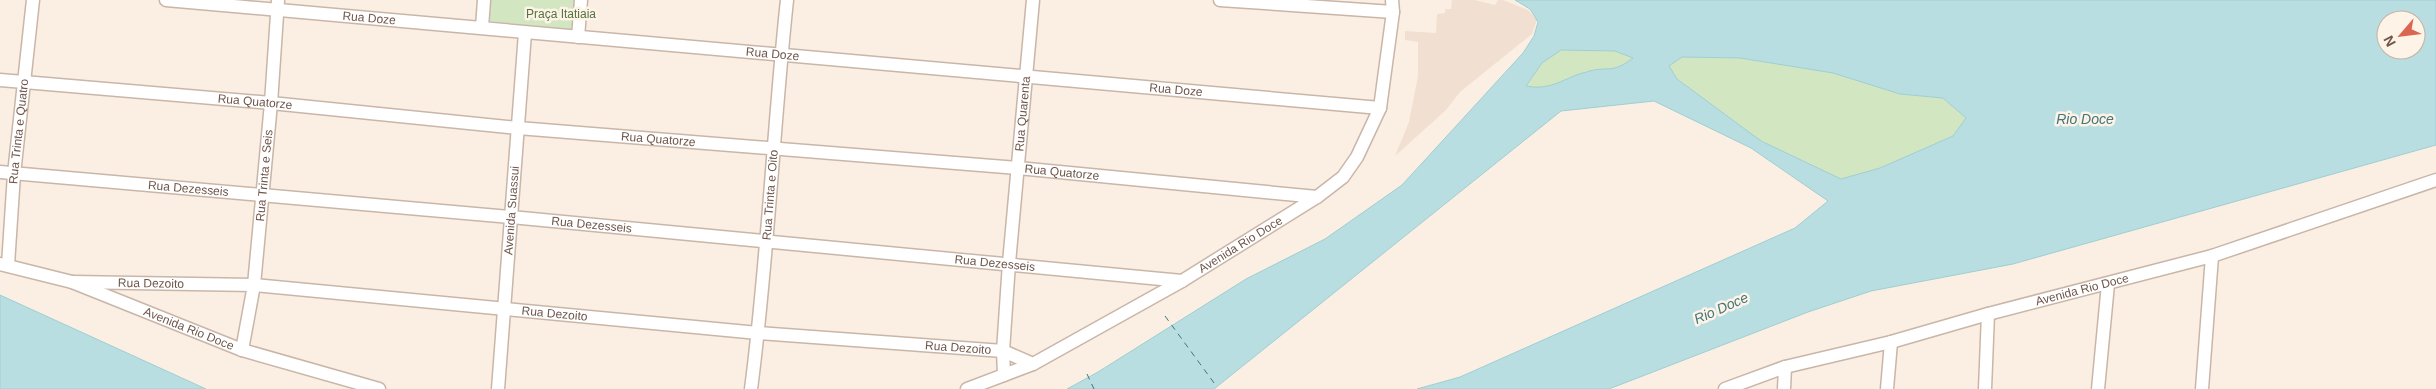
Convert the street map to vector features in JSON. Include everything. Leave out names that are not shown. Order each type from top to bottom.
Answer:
[{"type":"street","name":"Rua Trinta e Quatro","points":[[4,264],[33,0]]},
{"type":"street","name":"Rua Doze","points":[[166,0],[277,5],[526,33],[1380,108]]},
{"type":"street","points":[[482,27],[484,0]]},
{"type":"street","points":[[578,37],[581,0]]},
{"type":"street","name":"Rua Trinta e Oito","points":[[751,389],[768,242],[772,150],[787,0]]},
{"type":"street","name":"Rua Quarenta","points":[[1004,375],[1003,351],[1009,263],[1033,0]]},
{"type":"street","points":[[1220,0],[1392,6]]},
{"type":"street","name":"Rua Trinta e Seis","points":[[242,350],[254,285],[272,103],[277,5]]},
{"type":"street","name":"Avenida Rio Doce","points":[[967,389],[1033,364],[1182,281],[1317,196],[1343,177],[1357,157],[1380,108],[1392,6]]},
{"type":"street","name":"Avenida Suassui","points":[[498,389],[526,33]]},
{"type":"street","name":"Rua Quatorze","points":[[0,80],[272,103],[518,128],[772,150],[1018,168],[1317,196]]},
{"type":"street","name":"Rua Dezesseis","points":[[0,172],[511,217],[1182,281]]},
{"type":"street","name":"Avenida Rio Doce","points":[[1725,389],[1785,367],[1892,342],[1988,314],[2212,256],[2436,180]]},
{"type":"street","points":[[2202,389],[2212,256]]},
{"type":"street","name":"Avenida Rio Doce","points":[[4,264],[72,282],[242,350],[379,389]]},
{"type":"street","name":"Rua Dezoito","points":[[72,282],[254,285],[758,333],[1003,351],[1033,364]]},
{"type":"street","points":[[2098,389],[2108,284]]},
{"type":"street","points":[[1986,389],[1988,314]]},
{"type":"street","points":[[1887,389],[1892,342]]},
{"type":"street","points":[[1784,389],[1785,367]]},
{"type":"shaded area","points":[[1452,0],[1475,0],[1495,5],[1498,0],[1503,0],[1528,10],[1537,20],[1532,34],[1460,92],[1446,110],[1395,156],[1409,122],[1418,76],[1418,42],[1405,40],[1405,31],[1436,33],[1437,14],[1445,13],[1445,9],[1451,9]]},
{"type":"green space","name":"Praça Itatiaia","points":[[491,0],[577,0],[575,30],[489,21]]},
{"type":"green space","points":[[1561,50],[1615,51],[1633,58],[1618,69],[1586,71],[1560,84],[1537,88],[1526,86],[1542,63]]},
{"type":"green space","points":[[1681,57],[1740,58],[1833,73],[1900,94],[1943,98],[1966,118],[1953,136],[1880,168],[1841,179],[1761,141],[1677,79],[1669,66]]},
{"type":"water","name":"Rio Doce","points":[[1515,0],[2436,0],[2436,145],[2013,264],[1871,291],[1808,312],[1609,389],[1417,389],[1460,377],[1795,228],[1828,201],[1751,148],[1654,101],[1561,111],[1214,389],[1067,389],[1098,372],[1246,279],[1325,239],[1402,185],[1523,53],[1534,36],[1538,22],[1530,9]],"holes":[[[1561,50],[1615,51],[1633,58],[1614,68],[1593,70],[1543,87],[1526,86],[1542,63]],[[1682,57],[1740,58],[1833,73],[1900,94],[1943,98],[1966,118],[1953,136],[1880,168],[1841,179],[1761,141],[1677,79],[1669,66]]]},
{"type":"water","points":[[0,295],[206,389],[0,389]]},
{"type":"ferry route","points":[[1165,316],[1217,387]]},
{"type":"ferry route","points":[[1087,374],[1094,389]]}]
